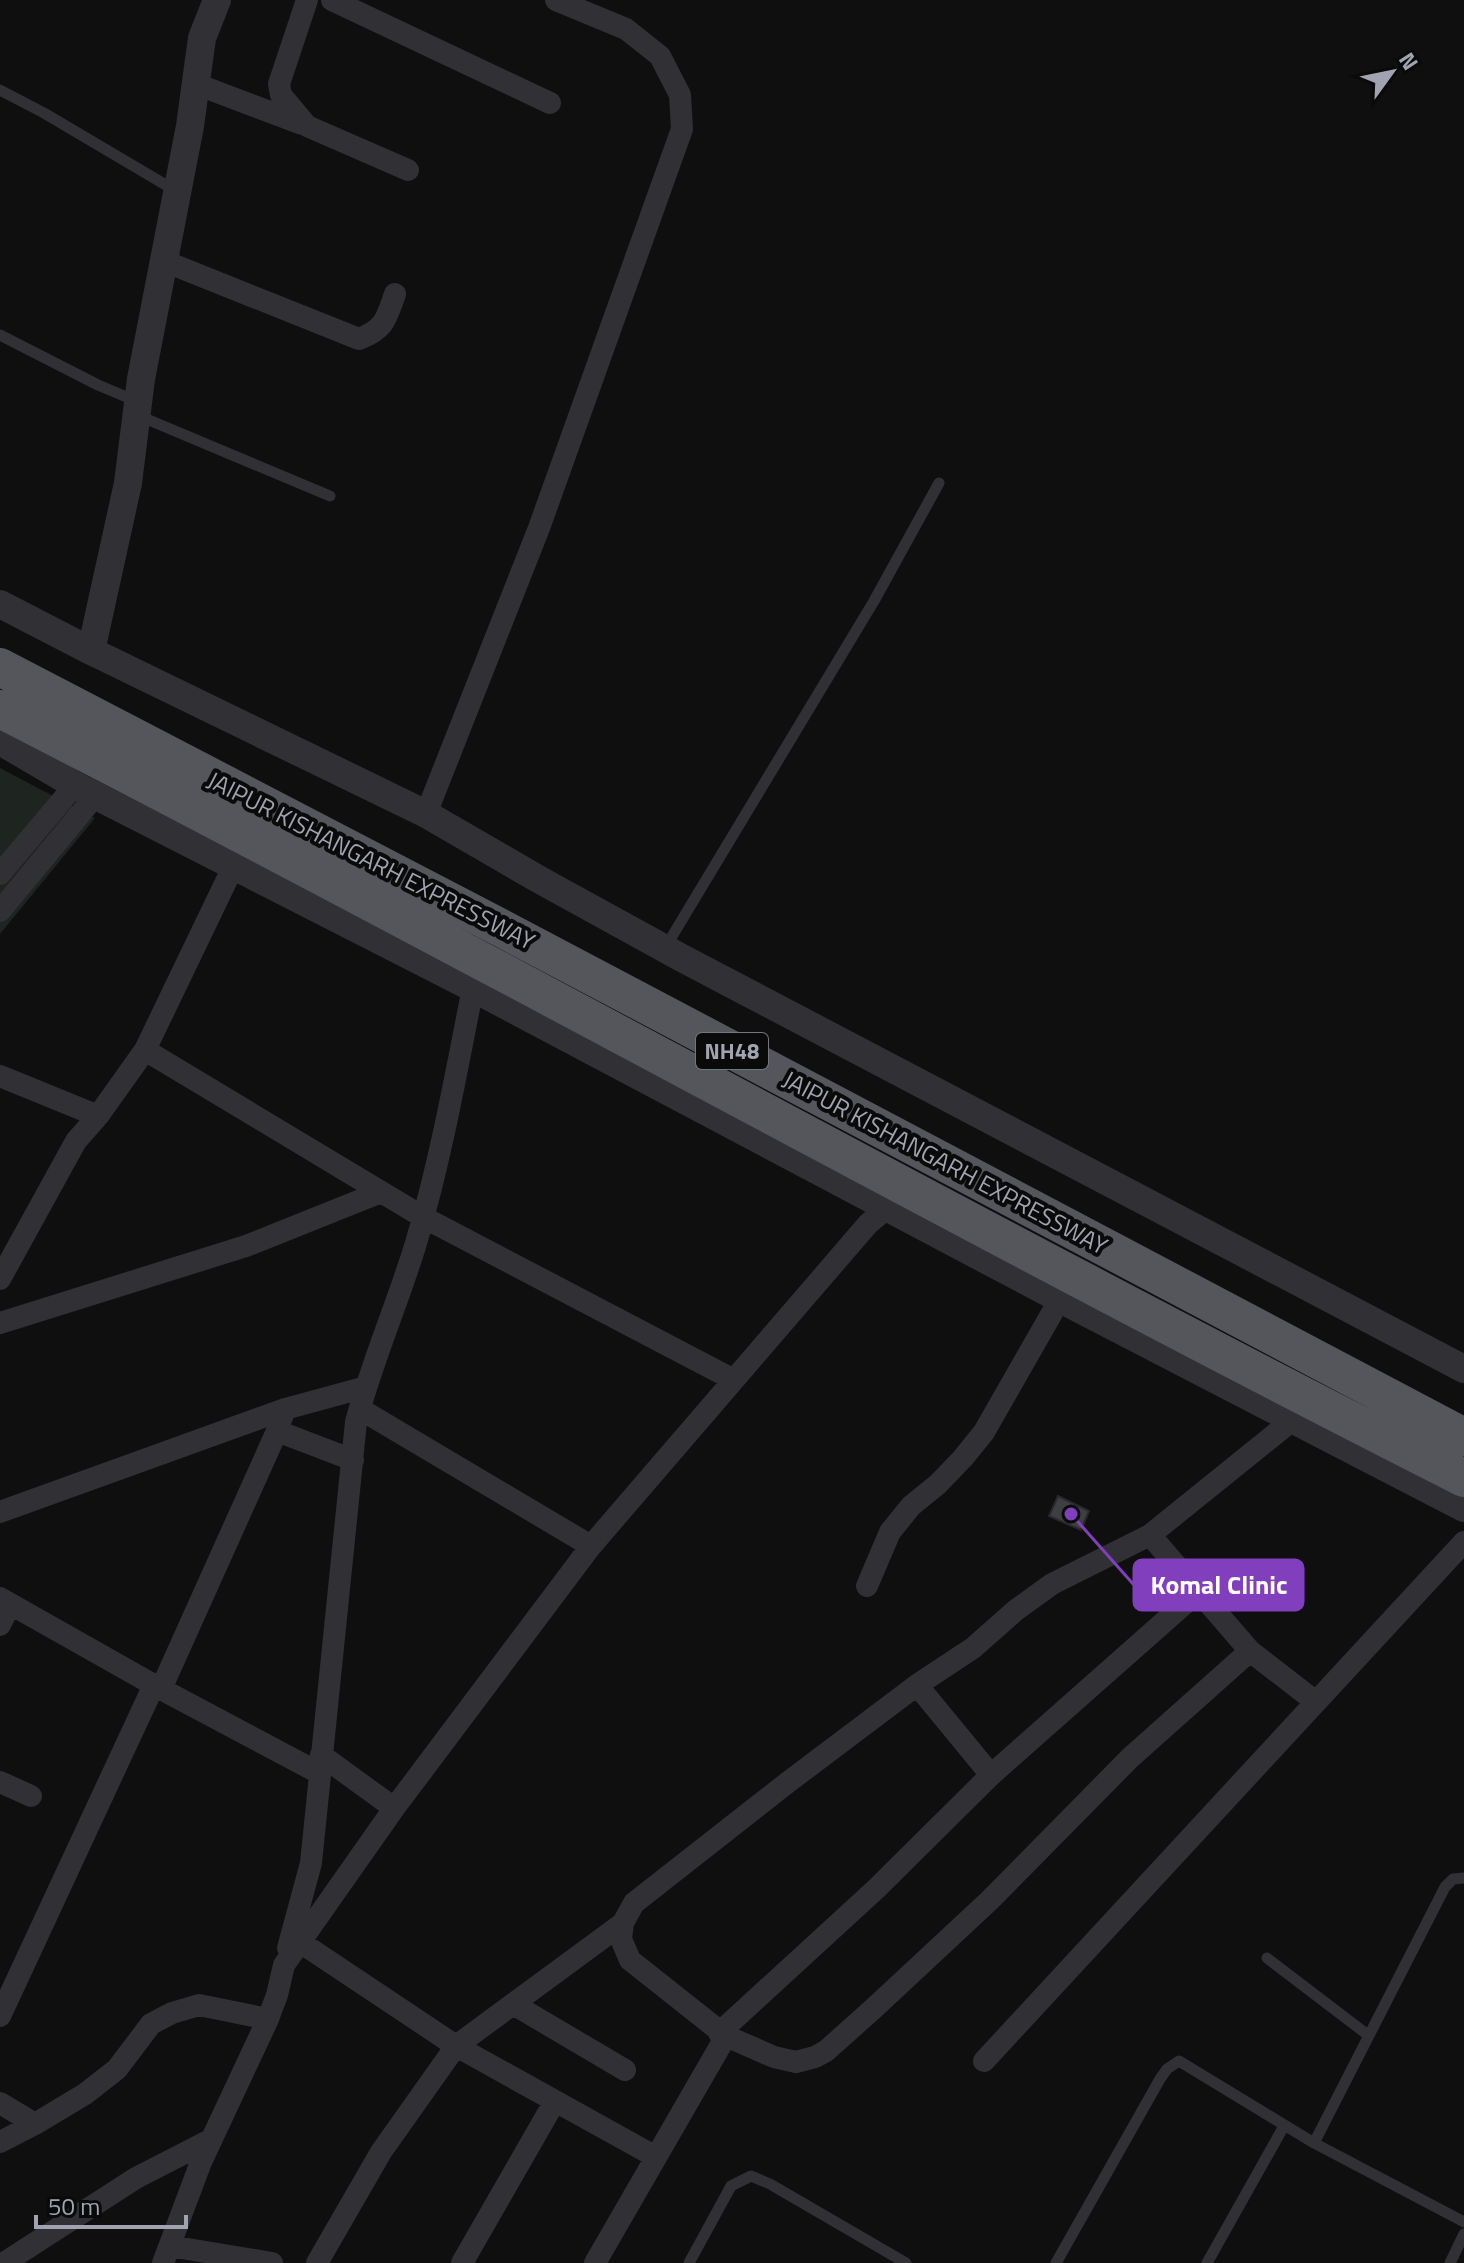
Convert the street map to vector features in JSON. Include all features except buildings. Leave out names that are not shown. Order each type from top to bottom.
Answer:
[{"type":"highway","name":"JAIPUR KISHANGARH EXPRESSWAY","points":[[0,667],[1464,1437]]},
{"type":"highway","name":"JAIPUR KISHANGARH EXPRESSWAY","points":[[0,709],[1464,1478]]},
{"type":"street","points":[[91,651],[128,483],[137,408],[202,38],[217,0]]},
{"type":"street","points":[[307,0],[279,84],[281,95],[307,126]]},
{"type":"street","points":[[332,0],[550,103]]},
{"type":"street","points":[[426,814],[539,528],[682,129],[680,95],[660,56],[626,29],[556,0]]},
{"type":"street","points":[[196,84],[307,126],[408,170]]},
{"type":"street","points":[[164,261],[359,339],[384,324],[395,294]]},
{"type":"street","points":[[0,604],[426,814],[664,948],[1464,1369]]},
{"type":"street","points":[[0,741],[85,790],[473,988],[1060,1299],[1464,1508]]},
{"type":"street","points":[[0,874],[85,790]]},
{"type":"street","points":[[0,911],[85,790]]},
{"type":"street","points":[[0,1279],[76,1141],[98,1116],[145,1050],[234,865]]},
{"type":"street","points":[[272,2263],[166,2254],[201,2162],[277,1995],[311,1863],[353,1460],[363,1398],[415,1246],[436,1170],[473,988]]},
{"type":"street","points":[[145,1050],[423,1217],[734,1380]]},
{"type":"street","points":[[0,1076],[98,1116]]},
{"type":"street","points":[[0,1323],[246,1246],[381,1192]]},
{"type":"street","points":[[284,1965],[394,1808],[591,1546],[868,1224],[887,1208]]},
{"type":"street","points":[[867,1586],[890,1532],[911,1506],[963,1458],[984,1432],[1060,1299]]},
{"type":"street","points":[[0,1512],[285,1409],[363,1398],[591,1546]]},
{"type":"street","points":[[0,2016],[158,1687],[285,1409]]},
{"type":"street","points":[[1250,1651],[1130,1758],[990,1900],[826,2051],[815,2057],[796,2062],[774,2057],[722,2034],[630,1960],[621,1939],[623,1923],[634,1903],[917,1685],[973,1648],[1016,1610],[1052,1584],[1150,1535],[1294,1419]]},
{"type":"street","points":[[277,1431],[353,1460]]},
{"type":"street","points":[[1150,1535],[1250,1651],[1316,1702]]},
{"type":"street","points":[[984,2061],[1464,1542]]},
{"type":"street","points":[[595,2263],[722,2034],[991,1775],[1199,1591]]},
{"type":"street","points":[[0,1625],[5,1601],[158,1687],[320,1764],[394,1808]]},
{"type":"street","points":[[917,1685],[991,1775]]},
{"type":"street","points":[[0,1782],[31,1796]]},
{"type":"street","points":[[317,2263],[381,2152],[456,2046],[623,1923]]},
{"type":"street","points":[[300,1942],[456,2046],[656,2157]]},
{"type":"street","points":[[513,2004],[625,2070]]},
{"type":"street","points":[[0,2142],[85,2094],[117,2069],[151,2024],[172,2013],[199,2005],[268,2019]]},
{"type":"street","points":[[462,2263],[555,2101]]},
{"type":"street","points":[[0,2103],[35,2124]]},
{"type":"street","points":[[4,2263],[136,2178],[212,2139]]},
{"type":"lane","points":[[0,90],[177,192]]},
{"type":"lane","points":[[0,335],[137,408],[330,496]]},
{"type":"lane","points":[[664,948],[874,601],[939,483]]},
{"type":"lane","points":[[1314,2143],[1445,1887],[1453,1879],[1464,1878]]},
{"type":"lane","points":[[1267,1958],[1368,2035]]},
{"type":"lane","points":[[1056,2263],[1160,2079],[1167,2069],[1179,2061],[1314,2143],[1464,2222]]},
{"type":"lane","points":[[1207,2263],[1284,2126]]},
{"type":"lane","points":[[689,2263],[731,2186],[751,2176],[906,2263]]},
{"type":"lane","points":[[1450,2263],[1464,2234]]},
{"type":"shaded area","points":[[0,768],[95,818],[0,934]]},
{"type":"place","name":"Komal Clinic","points":[[1071,1514]]}]
